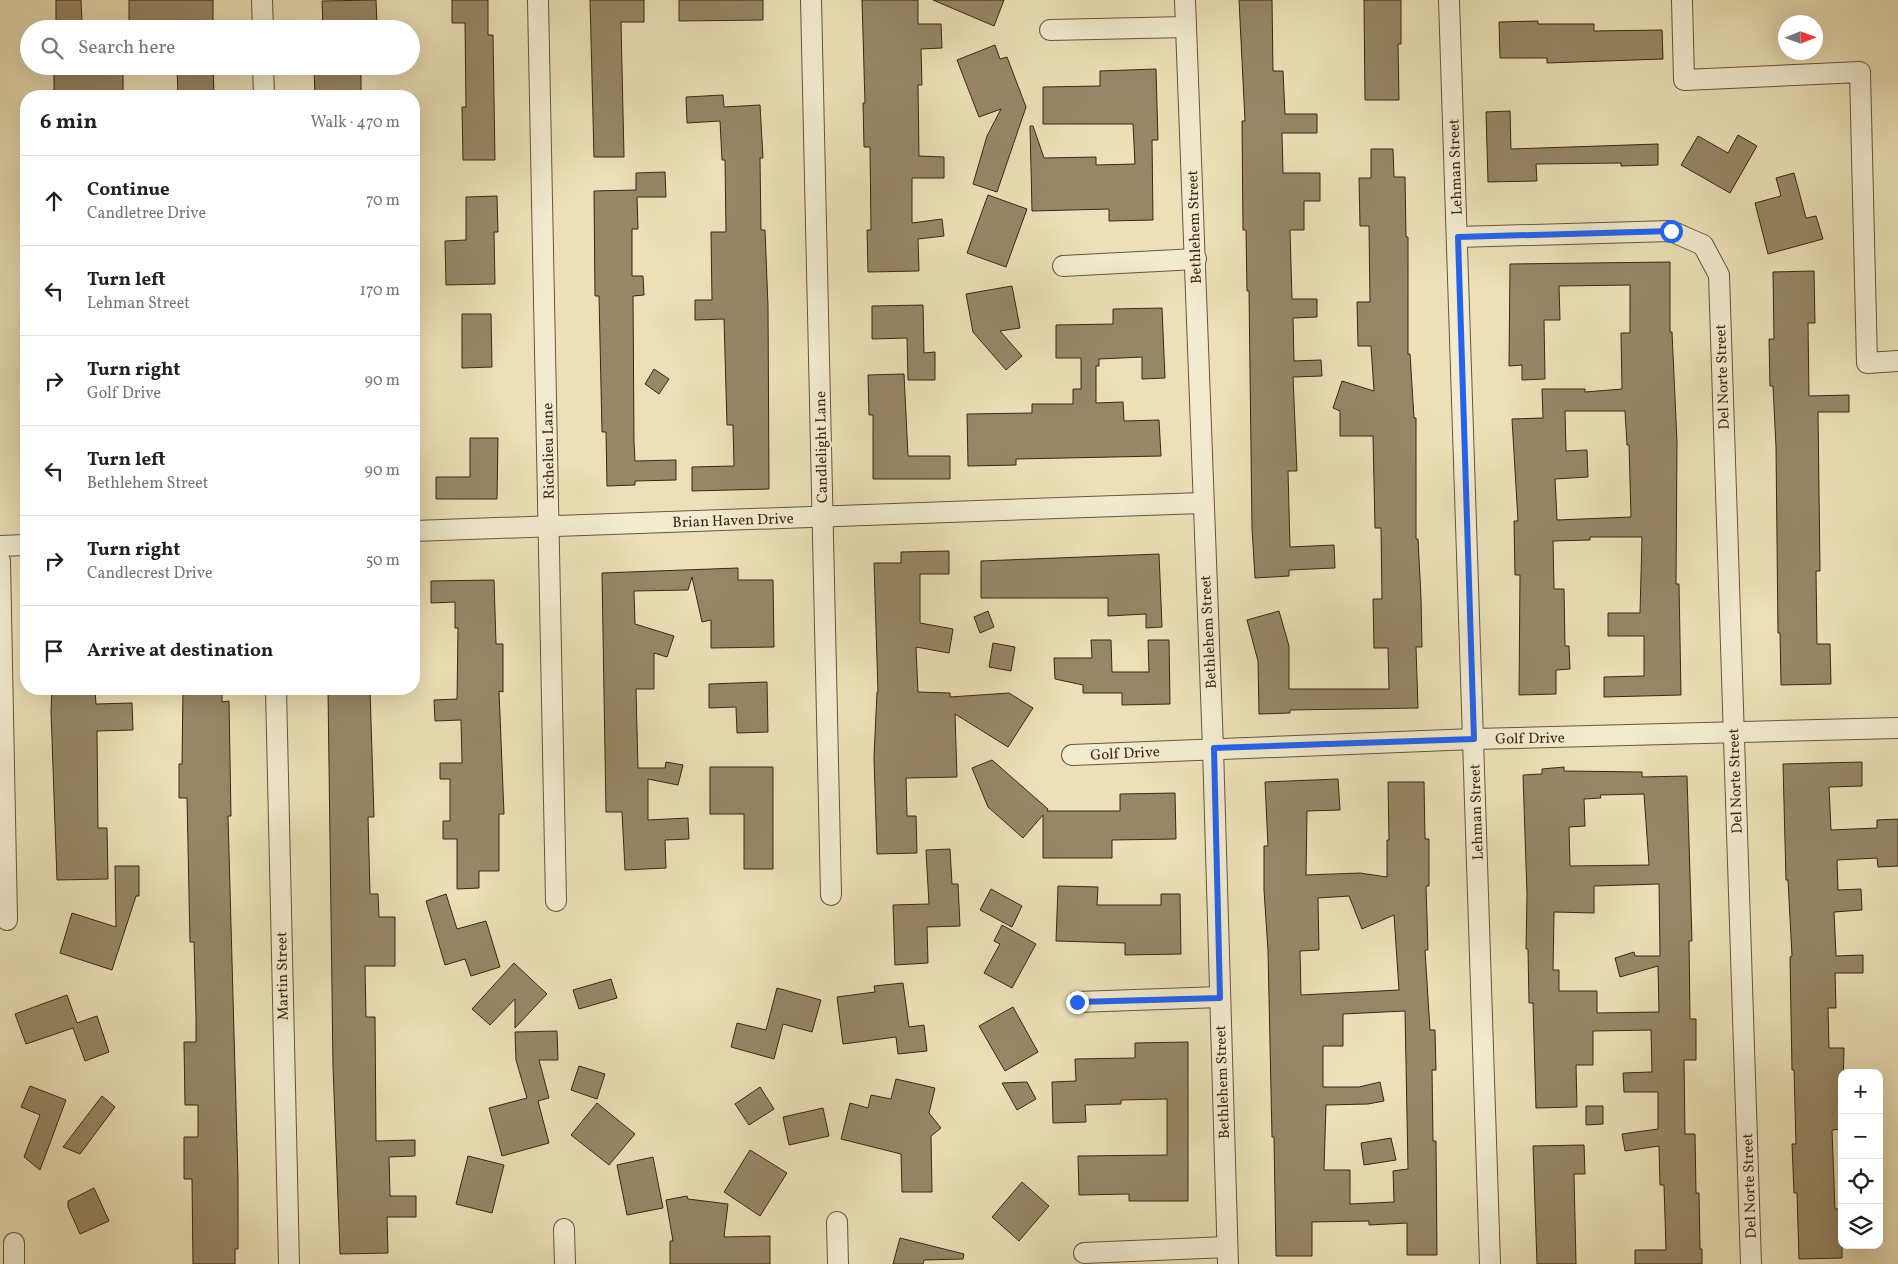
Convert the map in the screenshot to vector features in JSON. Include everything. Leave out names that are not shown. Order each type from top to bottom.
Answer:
[{"type":"street","points":[[262,0],[263,20]]},
{"type":"street","name":"Richelieu Lane","points":[[538,0],[556,901]]},
{"type":"street","name":"Candlelight Lane","points":[[811,0],[831,895]]},
{"type":"street","name":"Bethlehem Street","points":[[1185,0],[1196,259],[1202,503],[1214,748],[1227,1255]]},
{"type":"street","name":"Lehman Street","points":[[1449,0],[1490,1264]]},
{"type":"street","points":[[1682,0],[1684,80],[1860,72],[1868,363],[1898,361]]},
{"type":"street","points":[[1050,30],[1186,27]]},
{"type":"street","points":[[264,75],[264,90]]},
{"type":"street","name":"Del Norte Street","points":[[1458,237],[1671,231],[1703,245],[1719,275],[1751,1264]]},
{"type":"street","points":[[1063,266],[1196,259]]},
{"type":"street","name":"Brian Haven Drive","points":[[420,531],[1202,503]]},
{"type":"street","points":[[0,546],[20,545]]},
{"type":"street","points":[[0,561],[7,920]]},
{"type":"street","name":"Martin Street","points":[[276,695],[289,1264]]},
{"type":"street","name":"Golf Drive","points":[[1072,755],[1474,739],[1733,734],[1898,728]]},
{"type":"street","points":[[1077,1002],[1220,998]]},
{"type":"street","points":[[837,1222],[838,1264]]},
{"type":"street","points":[[564,1229],[564,1264]]},
{"type":"street","points":[[14,1243],[14,1264]]},
{"type":"street","points":[[1084,1253],[1227,1255]]},
{"type":"building","points":[[56,0],[81,0],[82,20],[56,20]]},
{"type":"building","points":[[129,0],[213,0],[213,20],[129,20]]},
{"type":"building","points":[[376,0],[377,20],[323,20],[322,1]]},
{"type":"building","points":[[452,0],[488,0],[488,35],[493,35],[495,160],[463,160],[462,107],[466,107],[465,23],[452,23]]},
{"type":"building","points":[[590,0],[644,0],[644,22],[621,22],[624,157],[594,157]]},
{"type":"building","points":[[679,0],[763,0],[763,20],[679,21]]},
{"type":"building","points":[[862,0],[918,0],[918,24],[941,24],[942,48],[921,49],[922,85],[918,85],[919,156],[944,157],[944,178],[912,178],[912,223],[942,219],[944,236],[918,239],[919,271],[868,272],[867,230],[871,230],[870,147],[864,147],[863,103],[865,103]]},
{"type":"building","points":[[933,0],[1004,0],[994,26]]},
{"type":"building","points":[[1239,0],[1272,0],[1273,71],[1283,71],[1285,114],[1317,114],[1317,133],[1282,133],[1283,173],[1320,173],[1320,201],[1304,201],[1304,230],[1290,230],[1292,299],[1317,299],[1317,317],[1293,318],[1294,361],[1321,360],[1322,376],[1293,377],[1297,471],[1288,471],[1290,547],[1334,545],[1335,568],[1289,570],[1289,576],[1255,578],[1252,528],[1249,291],[1247,291],[1246,230],[1243,230],[1242,121],[1245,121]]},
{"type":"building","points":[[1364,0],[1401,0],[1401,44],[1398,44],[1399,100],[1365,100]]},
{"type":"building","points":[[1538,21],[1538,24],[1594,24],[1594,31],[1662,30],[1663,59],[1547,63],[1547,58],[1500,58],[1499,22]]},
{"type":"building","points":[[995,45],[1000,59],[1007,57],[1026,107],[997,192],[973,184],[987,136],[1001,109],[979,117],[957,60]]},
{"type":"building","points":[[1156,69],[1158,140],[1152,140],[1153,220],[1109,221],[1109,209],[1032,211],[1030,126],[1033,126],[1044,158],[1096,157],[1096,165],[1135,164],[1133,124],[1043,124],[1043,87],[1100,86],[1100,71]]},
{"type":"building","points":[[54,75],[123,75],[123,90],[54,90]]},
{"type":"building","points":[[177,75],[213,75],[214,90],[178,90]]},
{"type":"building","points":[[314,75],[361,75],[361,90],[315,90]]},
{"type":"building","points":[[723,95],[724,107],[760,105],[763,158],[760,158],[761,230],[765,230],[768,306],[769,489],[692,491],[692,467],[734,466],[733,425],[727,425],[724,319],[695,320],[695,300],[712,300],[711,232],[726,232],[725,160],[722,160],[720,121],[687,123],[686,97]]},
{"type":"building","points":[[1510,111],[1511,149],[1658,144],[1658,165],[1621,166],[1621,163],[1536,164],[1537,181],[1488,182],[1486,112]]},
{"type":"building","points":[[1738,135],[1757,146],[1730,193],[1681,165],[1698,136],[1728,153]]},
{"type":"building","points":[[1371,149],[1393,149],[1394,177],[1405,177],[1406,237],[1408,237],[1408,354],[1410,354],[1414,418],[1416,418],[1416,539],[1418,539],[1421,598],[1422,647],[1416,647],[1418,708],[1290,710],[1290,713],[1259,714],[1258,661],[1247,620],[1279,611],[1289,646],[1289,689],[1389,689],[1388,648],[1374,648],[1373,599],[1382,599],[1381,528],[1375,528],[1373,436],[1340,436],[1340,411],[1333,408],[1342,381],[1374,391],[1371,346],[1358,346],[1357,302],[1370,302],[1369,226],[1360,226],[1359,178],[1371,178]]},
{"type":"building","points":[[665,172],[666,197],[637,197],[638,229],[632,229],[632,276],[643,276],[644,295],[633,296],[634,442],[635,461],[676,460],[676,480],[635,481],[635,485],[607,486],[606,432],[602,432],[599,296],[595,296],[594,191],[636,190],[636,173]]},
{"type":"building","points":[[1794,173],[1806,218],[1816,216],[1823,239],[1768,254],[1755,203],[1781,196],[1776,178]]},
{"type":"building","points":[[988,195],[1027,209],[1006,267],[967,253]]},
{"type":"building","points":[[497,196],[498,232],[494,232],[495,284],[446,285],[445,241],[466,240],[466,197]]},
{"type":"building","points":[[1670,262],[1670,332],[1672,332],[1677,442],[1676,584],[1679,584],[1681,695],[1604,697],[1604,677],[1644,676],[1644,636],[1608,636],[1608,613],[1640,613],[1642,537],[1590,537],[1590,540],[1553,541],[1554,589],[1564,589],[1565,646],[1569,646],[1570,669],[1556,670],[1556,694],[1519,695],[1520,575],[1515,575],[1514,521],[1518,521],[1512,419],[1543,418],[1542,389],[1585,389],[1585,392],[1622,389],[1621,333],[1630,333],[1630,285],[1559,286],[1560,320],[1544,320],[1545,379],[1522,380],[1522,365],[1509,366],[1510,264]],"holes":[[[1565,411],[1625,411],[1627,445],[1629,445],[1631,517],[1557,520],[1555,479],[1588,477],[1587,450],[1566,451]]]},
{"type":"building","points":[[1814,271],[1815,323],[1808,323],[1809,396],[1849,395],[1849,412],[1818,412],[1820,571],[1816,571],[1817,644],[1830,644],[1831,684],[1781,685],[1780,633],[1778,633],[1776,447],[1773,386],[1770,386],[1769,339],[1774,339],[1773,272]]},
{"type":"building","points":[[1012,286],[1020,328],[1000,331],[1022,356],[1006,370],[973,332],[966,294]]},
{"type":"building","points":[[923,305],[924,353],[935,352],[935,380],[908,380],[907,338],[872,339],[872,306]]},
{"type":"building","points":[[1162,308],[1165,378],[1142,379],[1142,357],[1099,359],[1099,366],[1096,366],[1096,403],[1123,402],[1124,421],[1159,420],[1161,456],[1016,459],[1016,465],[968,466],[967,414],[1032,413],[1032,404],[1073,404],[1073,389],[1081,389],[1081,358],[1056,358],[1056,325],[1113,324],[1113,309]]},
{"type":"building","points":[[462,314],[491,314],[492,367],[462,368]]},
{"type":"building","points":[[654,369],[669,379],[659,394],[645,384]]},
{"type":"building","points":[[904,374],[908,456],[950,456],[950,479],[873,479],[873,415],[869,415],[868,375]]},
{"type":"building","points":[[470,438],[498,438],[497,499],[436,499],[436,477],[470,477]]},
{"type":"building","points":[[949,551],[949,574],[920,574],[920,623],[953,629],[949,653],[916,647],[918,692],[950,693],[950,697],[1009,693],[1033,708],[1008,747],[955,714],[957,777],[906,778],[907,816],[916,816],[917,853],[877,854],[874,757],[878,692],[874,563],[901,563],[901,552]]},
{"type":"building","points":[[1159,554],[1162,627],[1146,628],[1146,614],[1108,616],[1108,598],[981,598],[981,561]]},
{"type":"building","points":[[738,568],[738,580],[773,580],[774,647],[711,648],[711,620],[702,622],[692,577],[688,590],[634,591],[635,624],[674,636],[667,657],[654,653],[654,689],[636,689],[638,768],[665,768],[666,762],[683,765],[678,785],[648,779],[648,820],[688,818],[689,839],[665,840],[666,868],[625,870],[622,812],[606,812],[602,573]]},
{"type":"building","points":[[494,580],[496,644],[503,644],[503,692],[499,691],[504,814],[499,814],[499,871],[479,871],[479,888],[457,889],[457,839],[443,839],[443,821],[450,821],[450,779],[440,779],[440,763],[462,763],[461,720],[435,721],[434,700],[457,699],[458,628],[455,628],[455,602],[431,603],[431,581]]},
{"type":"building","points":[[988,611],[994,627],[980,633],[974,617]]},
{"type":"building","points":[[1091,640],[1111,640],[1112,672],[1149,672],[1148,640],[1169,640],[1170,704],[1122,705],[1122,693],[1083,693],[1083,685],[1055,679],[1054,658],[1092,658]]},
{"type":"building","points":[[993,643],[1015,647],[1011,671],[989,667]]},
{"type":"building","points":[[767,682],[768,732],[737,733],[736,707],[709,708],[709,684]]},
{"type":"building","points":[[52,695],[95,695],[96,704],[132,703],[133,730],[97,731],[98,828],[107,828],[108,879],[57,880]]},
{"type":"building","points":[[183,695],[222,695],[222,702],[229,701],[231,816],[228,816],[238,1178],[238,1249],[235,1249],[235,1264],[193,1264],[192,1179],[184,1179],[184,1137],[198,1137],[198,1105],[185,1105],[184,1042],[196,1042],[196,1017],[194,942],[190,942],[187,798],[179,798],[179,764],[182,764]]},
{"type":"building","points":[[328,695],[370,695],[374,817],[368,817],[370,894],[378,894],[379,917],[395,917],[395,966],[365,966],[366,1017],[375,1017],[376,1141],[415,1140],[415,1156],[389,1157],[390,1196],[416,1196],[416,1217],[387,1217],[388,1253],[340,1254],[333,1066]]},
{"type":"building","points":[[992,760],[1048,809],[1047,811],[1120,811],[1120,794],[1175,793],[1176,839],[1112,840],[1112,858],[1043,858],[1043,815],[1023,838],[988,807],[972,768]]},
{"type":"building","points":[[1862,762],[1862,786],[1829,787],[1831,830],[1877,828],[1877,820],[1898,819],[1898,866],[1878,867],[1877,858],[1837,860],[1838,890],[1861,889],[1862,910],[1834,912],[1836,956],[1863,955],[1863,973],[1835,973],[1836,1008],[1828,1008],[1829,1048],[1844,1048],[1843,1069],[1838,1069],[1838,1129],[1832,1130],[1835,1209],[1838,1209],[1838,1249],[1842,1249],[1842,1258],[1799,1259],[1797,1193],[1794,1193],[1792,1144],[1796,1144],[1794,1070],[1792,1070],[1790,957],[1792,956],[1788,880],[1786,880],[1783,764]]},
{"type":"building","points":[[710,767],[773,767],[773,869],[744,869],[744,814],[710,814]]},
{"type":"building","points":[[1564,767],[1564,771],[1642,772],[1642,777],[1687,776],[1692,941],[1689,941],[1690,1019],[1696,1019],[1696,1060],[1684,1060],[1685,1134],[1695,1134],[1696,1193],[1699,1193],[1702,1264],[1635,1264],[1635,1250],[1666,1250],[1664,1185],[1660,1185],[1659,1146],[1625,1151],[1622,1134],[1658,1129],[1658,1092],[1624,1092],[1623,1073],[1652,1072],[1651,1030],[1593,1031],[1593,1065],[1576,1065],[1577,1107],[1536,1108],[1533,1003],[1529,1003],[1528,949],[1526,949],[1527,894],[1523,775],[1542,774],[1542,769]],"holes":[[[1644,794],[1649,865],[1570,866],[1569,827],[1585,826],[1584,799],[1601,798],[1600,795]],[[1659,884],[1660,956],[1635,956],[1634,952],[1615,958],[1620,977],[1658,966],[1659,1012],[1597,1013],[1597,991],[1559,991],[1559,970],[1553,970],[1554,912],[1594,913],[1594,886]]]},
{"type":"building","points":[[1338,779],[1340,810],[1307,811],[1306,875],[1360,873],[1387,877],[1387,840],[1389,840],[1388,782],[1424,782],[1425,839],[1429,839],[1429,886],[1426,886],[1428,950],[1425,950],[1430,1030],[1435,1030],[1436,1070],[1432,1070],[1433,1141],[1436,1141],[1437,1255],[1407,1255],[1407,1223],[1369,1225],[1369,1221],[1312,1222],[1312,1256],[1276,1256],[1268,951],[1264,890],[1264,846],[1268,846],[1265,782]],"holes":[[[1349,896],[1362,929],[1394,915],[1399,990],[1301,995],[1300,951],[1319,950],[1318,898]],[[1405,1011],[1408,1169],[1393,1171],[1394,1202],[1350,1204],[1350,1170],[1324,1170],[1326,1105],[1368,1104],[1384,1101],[1380,1082],[1359,1087],[1323,1087],[1323,1046],[1343,1046],[1343,1014]]]},
{"type":"building","points":[[950,849],[952,884],[958,884],[960,926],[927,927],[928,963],[895,965],[893,905],[929,904],[926,850]]},
{"type":"building","points":[[115,866],[139,866],[139,896],[136,896],[112,970],[60,953],[72,913],[116,927]]},
{"type":"building","points":[[1058,886],[1098,887],[1097,905],[1161,905],[1161,894],[1180,894],[1181,954],[1125,955],[1125,943],[1056,941]]},
{"type":"building","points":[[991,889],[1022,906],[1012,927],[980,910]]},
{"type":"building","points":[[446,894],[457,929],[486,921],[500,967],[471,976],[465,959],[445,965],[426,901]]},
{"type":"building","points":[[1002,925],[1036,944],[1012,988],[984,973],[1000,944],[994,941]]},
{"type":"building","points":[[514,963],[547,994],[515,1028],[515,999],[490,1025],[472,1009]]},
{"type":"building","points":[[611,979],[617,998],[579,1009],[573,990]]},
{"type":"building","points":[[903,983],[909,1027],[924,1025],[927,1051],[898,1054],[896,1037],[843,1044],[837,997],[875,992],[874,986]]},
{"type":"building","points":[[777,988],[821,1000],[812,1032],[783,1024],[774,1059],[731,1047],[737,1023],[766,1030]]},
{"type":"building","points":[[67,995],[77,1023],[97,1016],[109,1052],[85,1061],[73,1028],[26,1044],[15,1014]]},
{"type":"building","points":[[1013,1007],[1038,1052],[1005,1071],[979,1026]]},
{"type":"building","points":[[557,1031],[558,1060],[539,1060],[549,1098],[538,1101],[549,1143],[502,1156],[489,1108],[527,1098],[516,1060],[515,1032]]},
{"type":"building","points":[[1188,1042],[1188,1201],[1129,1201],[1129,1194],[1079,1195],[1078,1156],[1167,1155],[1167,1099],[1121,1100],[1121,1104],[1085,1105],[1086,1122],[1053,1123],[1052,1082],[1076,1081],[1075,1059],[1135,1058],[1135,1043]]},
{"type":"building","points":[[579,1066],[605,1074],[597,1099],[571,1090]]},
{"type":"building","points":[[896,1079],[935,1088],[929,1113],[941,1128],[931,1136],[932,1192],[902,1192],[901,1154],[841,1139],[850,1103],[868,1108],[871,1095],[891,1099]]},
{"type":"building","points":[[1027,1082],[1036,1099],[1017,1110],[1002,1083]]},
{"type":"building","points":[[30,1086],[66,1100],[40,1170],[24,1157],[40,1115],[21,1107]]},
{"type":"building","points":[[760,1087],[774,1109],[749,1125],[735,1104]]},
{"type":"building","points":[[102,1096],[115,1107],[80,1154],[63,1147]]},
{"type":"building","points":[[597,1103],[635,1134],[609,1165],[571,1135]]},
{"type":"building","points":[[1586,1106],[1603,1106],[1603,1124],[1586,1125]]},
{"type":"building","points":[[823,1108],[829,1136],[789,1145],[783,1117]]},
{"type":"building","points":[[1391,1138],[1396,1160],[1364,1165],[1361,1143]]},
{"type":"building","points":[[1584,1145],[1585,1174],[1574,1174],[1576,1264],[1537,1264],[1533,1146]]},
{"type":"building","points":[[750,1150],[787,1173],[760,1216],[724,1192]]},
{"type":"building","points":[[468,1156],[504,1165],[492,1213],[456,1204]]},
{"type":"building","points":[[653,1157],[663,1208],[627,1215],[617,1165]]},
{"type":"building","points":[[1022,1182],[1049,1206],[1019,1241],[992,1217]]},
{"type":"building","points":[[94,1188],[109,1221],[80,1234],[68,1207],[68,1201]]},
{"type":"building","points":[[687,1196],[688,1199],[728,1204],[724,1237],[770,1236],[770,1264],[670,1264],[670,1241],[673,1241],[666,1200]]},
{"type":"building","points":[[900,1238],[964,1254],[963,1259],[924,1260],[923,1264],[893,1264]]},
{"type":"route","points":[[1077,1002],[1220,998],[1214,748],[1474,739],[1458,237],[1671,231]]}]
